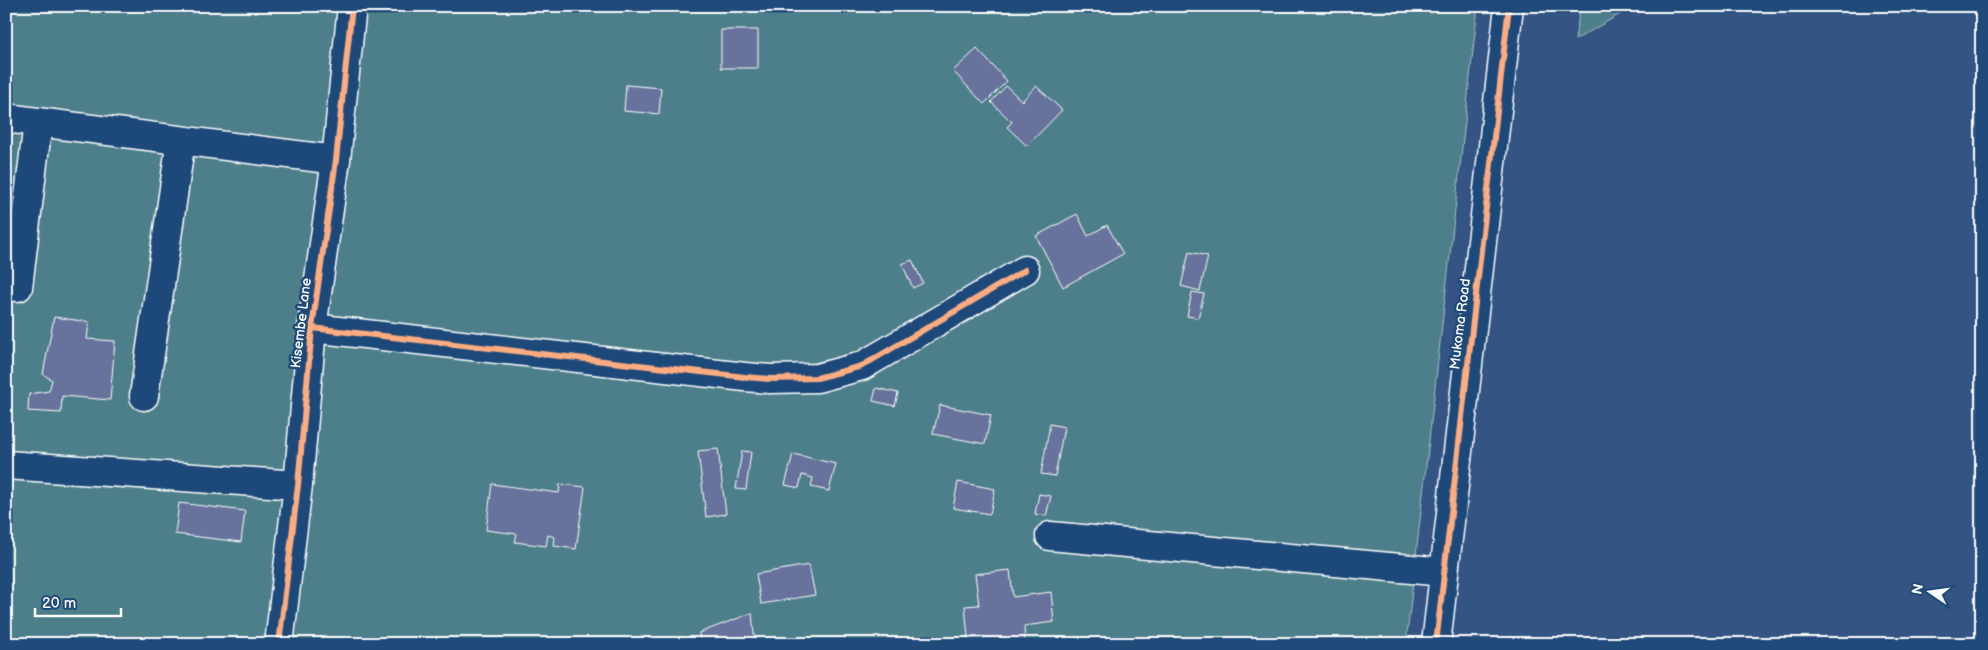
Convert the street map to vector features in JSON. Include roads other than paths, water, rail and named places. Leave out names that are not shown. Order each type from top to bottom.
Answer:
[{"type":"street","name":"Kisembe Lane","points":[[279,644],[298,485],[312,328],[336,160],[352,6]]},
{"type":"street","name":"Mukoma Road","points":[[1436,644],[1508,6]]},
{"type":"street","points":[[6,118],[336,160]]},
{"type":"street","points":[[18,286],[38,122]]},
{"type":"street","points":[[144,396],[181,140]]},
{"type":"street","points":[[312,328],[745,377],[770,379],[817,378],[862,366],[1025,270]]},
{"type":"street","points":[[6,465],[298,485]]},
{"type":"street","points":[[1050,536],[1444,572]]}]
